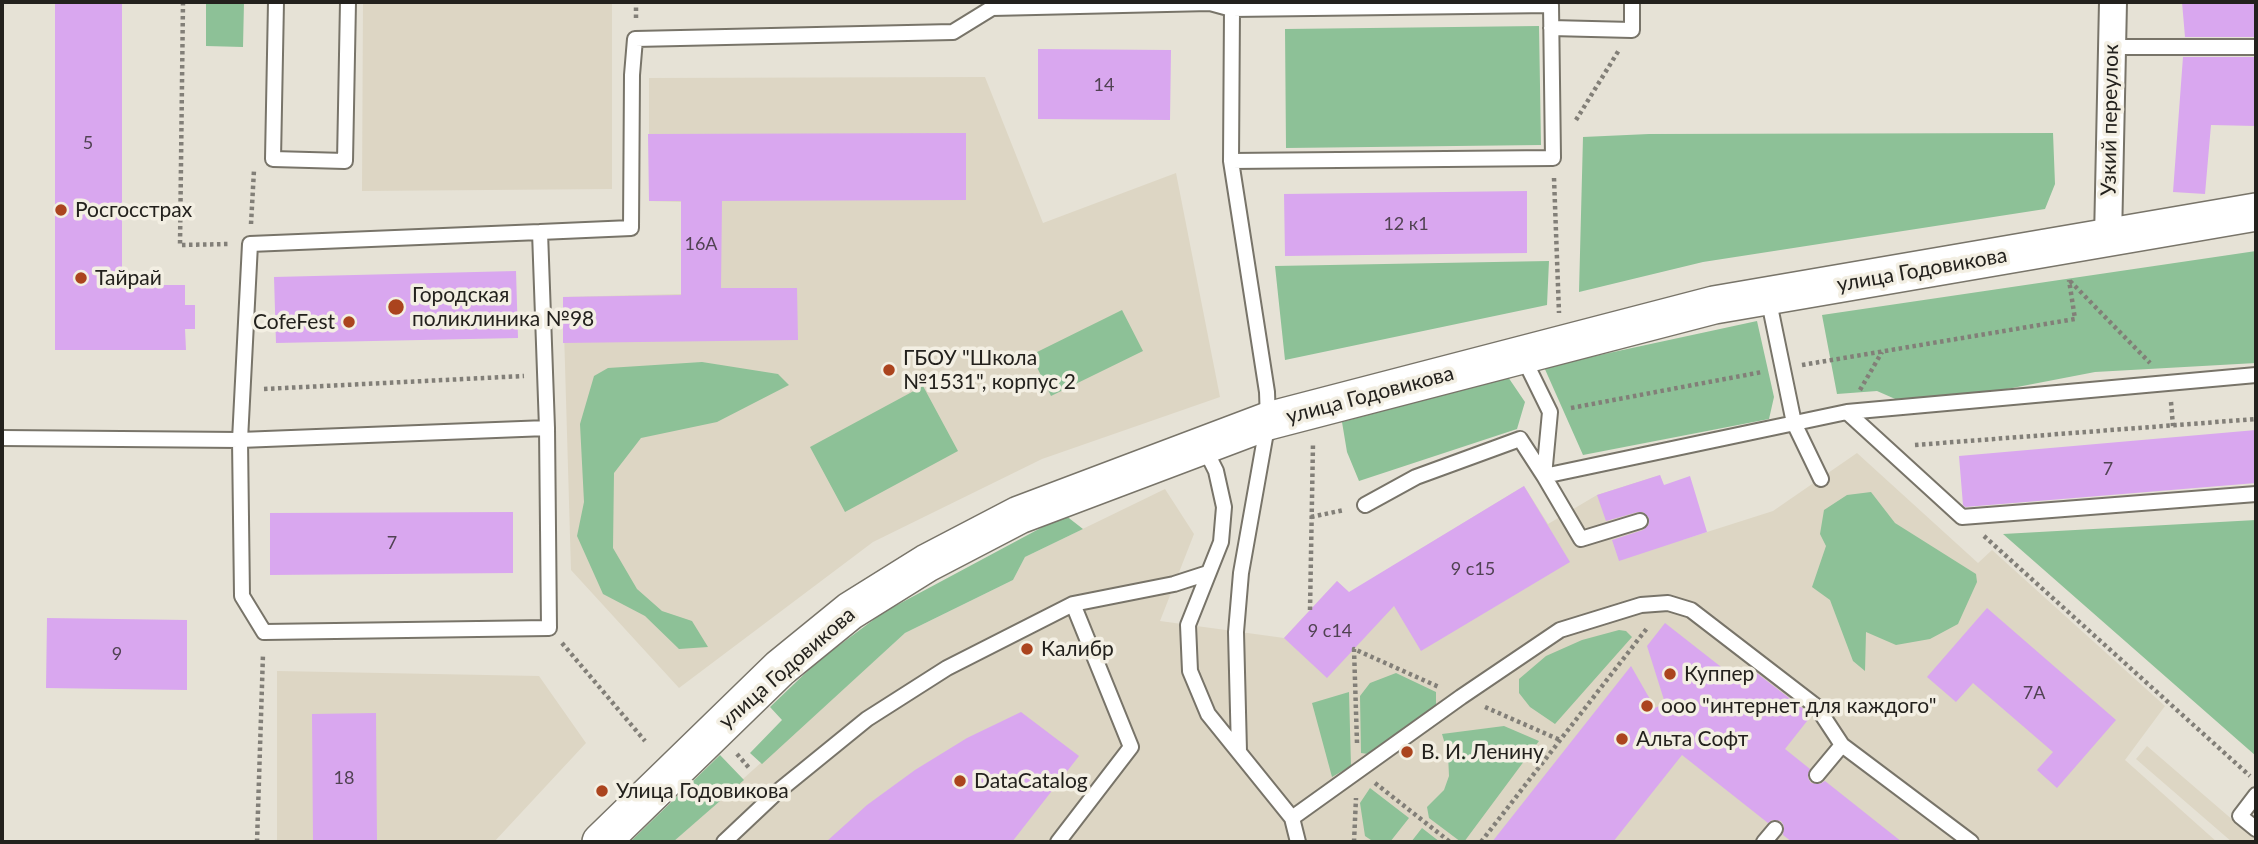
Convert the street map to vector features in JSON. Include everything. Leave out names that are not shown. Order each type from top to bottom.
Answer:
[{"type":"street","name":"Узкий переулок","points":[[2108,239],[2113,2]]},
{"type":"street","name":"улица Годовикова","points":[[601,842],[780,668],[850,611],[927,563],[1019,515],[1268,421],[1714,305],[1768,296],[2066,263],[2108,239],[2256,212]]},
{"type":"lane","points":[[276,2],[273,159],[345,161],[348,2]]},
{"type":"lane","points":[[1551,28],[1632,30],[1632,2]]},
{"type":"lane","points":[[540,232],[546,375],[549,628],[264,632],[242,596],[240,440],[250,244],[631,228],[632,75],[635,39],[953,32],[992,8],[1210,3],[1232,9],[1551,5],[1553,158],[1231,161]]},
{"type":"lane","points":[[1232,9],[1231,161],[1267,392],[1268,421],[1240,585],[1236,632],[1239,751]]},
{"type":"lane","points":[[2112,47],[2256,47]]},
{"type":"lane","points":[[1768,296],[1794,423],[1821,479]]},
{"type":"lane","points":[[1522,355],[1550,412],[1544,476]]},
{"type":"lane","points":[[1544,476],[1847,412],[2256,375]]},
{"type":"lane","points":[[1847,412],[1962,517],[2256,494]]},
{"type":"lane","points":[[2,438],[240,440],[547,428]]},
{"type":"lane","points":[[1365,505],[1416,477],[1520,439],[1581,539],[1640,521]]},
{"type":"lane","points":[[1203,446],[1216,471],[1224,507],[1221,542],[1188,625],[1190,671],[1208,714],[1292,818],[1298,842]]},
{"type":"lane","points":[[724,842],[776,793],[867,719],[947,668],[1073,604],[1174,584],[1208,573]]},
{"type":"lane","points":[[1292,818],[1560,630],[1642,605],[1668,603],[1691,610],[1818,708],[1842,745],[1971,842]]},
{"type":"lane","points":[[1058,842],[1131,747],[1073,604]]},
{"type":"lane","points":[[1817,775],[1842,745]]},
{"type":"lane","points":[[2256,795],[2240,816],[2256,828]]},
{"type":"lane","points":[[1764,842],[1775,829]]},
{"type":"path","points":[[183,2],[180,245],[250,244]]},
{"type":"path","points":[[1559,323],[1553,158],[1632,30]]},
{"type":"path","points":[[1830,360],[2075,319],[2066,263]]},
{"type":"path","points":[[2066,263],[2169,383],[2174,426]]},
{"type":"path","points":[[1847,412],[1882,351]]},
{"type":"path","points":[[1567,408],[1763,372]]},
{"type":"path","points":[[242,390],[546,375]]},
{"type":"path","points":[[1885,447],[2256,419]]},
{"type":"path","points":[[1310,610],[1313,443]]},
{"type":"path","points":[[1311,517],[1365,505]]},
{"type":"path","points":[[1962,517],[2256,782]]},
{"type":"path","points":[[1481,842],[1668,603]]},
{"type":"path","points":[[549,628],[645,741]]},
{"type":"path","points":[[257,842],[264,632]]},
{"type":"path","points":[[1357,770],[1450,842]]},
{"type":"shaded area","points":[[363,2],[612,2],[612,189],[362,191]]},
{"type":"shaded area","name":"ГБОУ \"Школа №1531\", корпус 2","points":[[985,77],[1043,223],[1176,173],[1220,397],[1042,459],[873,542],[679,688],[571,570],[563,297],[681,294],[681,202],[649,201],[649,78]]},
{"type":"shaded area","points":[[1857,453],[1978,563],[1992,550],[2165,706],[2125,760],[2217,842],[673,842],[905,633],[1013,580],[1025,557],[1165,489],[1194,534],[1160,621],[1284,638],[1337,581],[1358,601],[1382,588],[1376,576],[1524,486],[1548,524],[1597,495],[1660,475],[1682,540],[1773,511]]},
{"type":"shaded area","points":[[277,671],[539,676],[586,743],[494,842],[277,842]]},
{"type":"shaded area","points":[[2147,746],[2256,842],[2232,842],[2136,759]]},
{"type":"green space","points":[[206,2],[244,2],[243,47],[206,46]]},
{"type":"green space","points":[[1539,26],[1541,145],[1286,148],[1285,29]]},
{"type":"green space","points":[[2053,133],[2055,184],[2045,209],[1703,262],[1579,292],[1583,137],[1649,134]]},
{"type":"green space","points":[[2256,251],[2256,363],[2095,372],[1924,405],[1909,405],[1877,391],[1837,394],[1822,315]]},
{"type":"green space","points":[[1549,261],[1547,305],[1285,360],[1275,266]]},
{"type":"green space","points":[[1122,310],[1143,351],[1051,396],[1031,355]]},
{"type":"green space","points":[[1757,321],[1774,397],[1769,419],[1583,455],[1544,367]]},
{"type":"green space","points":[[702,362],[778,374],[789,385],[717,422],[641,438],[614,473],[613,548],[637,589],[662,611],[692,621],[708,647],[679,649],[645,616],[603,594],[577,536],[584,502],[580,424],[594,376],[608,368]]},
{"type":"green space","points":[[1508,377],[1525,402],[1517,429],[1359,481],[1347,452],[1342,422]]},
{"type":"green space","points":[[923,386],[958,451],[845,512],[810,447]]},
{"type":"green space","points":[[1871,492],[1895,523],[1976,574],[1977,582],[1958,624],[1930,639],[1896,645],[1866,632],[1865,671],[1853,661],[1830,600],[1812,587],[1826,546],[1820,534],[1824,510],[1847,495]]},
{"type":"green space","points":[[1065,515],[1083,529],[1025,557],[1013,580],[905,633],[762,764],[750,753],[782,720],[770,707],[818,661],[884,612]]},
{"type":"green space","points":[[2256,520],[2256,756],[2003,534]]},
{"type":"green space","points":[[1619,630],[1626,631],[1632,637],[1555,724],[1530,707],[1519,693],[1519,679],[1546,656],[1582,640]]},
{"type":"green space","points":[[1396,673],[1436,692],[1436,705],[1368,754],[1361,753],[1360,696],[1370,683]]},
{"type":"green space","points":[[1349,692],[1351,766],[1332,777],[1312,703]]},
{"type":"green space","points":[[1504,726],[1539,741],[1464,842],[1461,842],[1429,818],[1427,807],[1444,790],[1449,776],[1448,754],[1442,734]]},
{"type":"green space","points":[[720,755],[744,780],[673,842],[630,842]]},
{"type":"green space","points":[[1370,788],[1409,818],[1390,842],[1374,842],[1365,836],[1360,803]]},
{"type":"green space","points":[[1422,828],[1440,842],[1411,842]]},
{"type":"building","points":[[55,2],[122,2],[122,285],[185,285],[185,305],[195,305],[195,329],[185,329],[186,350],[55,350]]},
{"type":"building","points":[[2182,2],[2256,2],[2256,37],[2185,37]]},
{"type":"building","points":[[1038,49],[1171,50],[1170,120],[1038,119]]},
{"type":"building","points":[[2183,57],[2256,57],[2256,126],[2211,125],[2205,194],[2173,192]]},
{"type":"building","points":[[966,133],[966,200],[722,201],[721,288],[797,288],[798,340],[563,343],[563,297],[681,295],[681,201],[649,201],[648,134]]},
{"type":"building","points":[[1527,191],[1527,253],[1285,256],[1284,194]]},
{"type":"building","name":"Городская поликлиника №98","points":[[516,271],[518,338],[276,343],[274,277]]},
{"type":"building","points":[[2256,430],[2256,483],[1965,507],[1963,505],[1959,456]]},
{"type":"building","points":[[1660,475],[1664,485],[1690,476],[1707,532],[1619,561],[1612,540],[1643,530],[1649,524],[1649,518],[1643,512],[1638,512],[1606,521],[1597,495]]},
{"type":"building","points":[[1524,486],[1570,562],[1421,651],[1394,606],[1327,678],[1284,638],[1337,581],[1349,592]]},
{"type":"building","points":[[513,512],[513,573],[270,575],[270,513]]},
{"type":"building","points":[[1987,608],[2116,720],[2057,788],[2037,770],[2053,752],[1973,683],[1956,702],[1927,677]]},
{"type":"building","points":[[47,618],[187,620],[187,690],[46,688]]},
{"type":"building","points":[[1665,623],[1739,681],[1750,668],[1810,714],[1785,749],[1810,769],[1808,778],[1811,783],[1820,784],[1825,781],[1902,842],[1792,842],[1783,835],[1784,826],[1781,821],[1772,820],[1768,823],[1682,755],[1613,842],[1492,842],[1631,666],[1655,708],[1665,703],[1647,646]]},
{"type":"building","points":[[1021,712],[1079,756],[1012,842],[826,842],[867,805],[915,770],[967,738]]},
{"type":"building","points":[[376,713],[377,842],[313,842],[312,714]]},
{"type":"place","name":"Росгосстрах","points":[[61,210]]},
{"type":"place","name":"Тайрай","points":[[81,278]]},
{"type":"place","name":"Городская поликлиника №98","points":[[396,307]]},
{"type":"place","name":"CofeFest","points":[[349,322]]},
{"type":"place","name":"ГБОУ \"Школа №1531\", корпус 2","points":[[889,370]]},
{"type":"place","name":"Калибр","points":[[1027,649]]},
{"type":"place","name":"Куппер","points":[[1670,674]]},
{"type":"place","name":"ооо \"интернет для каждого\"","points":[[1647,706]]},
{"type":"place","name":"Альта Софт","points":[[1622,739]]},
{"type":"place","name":"В. И. Ленину","points":[[1407,752]]},
{"type":"place","name":"DataCatalog","points":[[960,781]]},
{"type":"place","name":"Улица Годовикова","points":[[602,791]]}]
